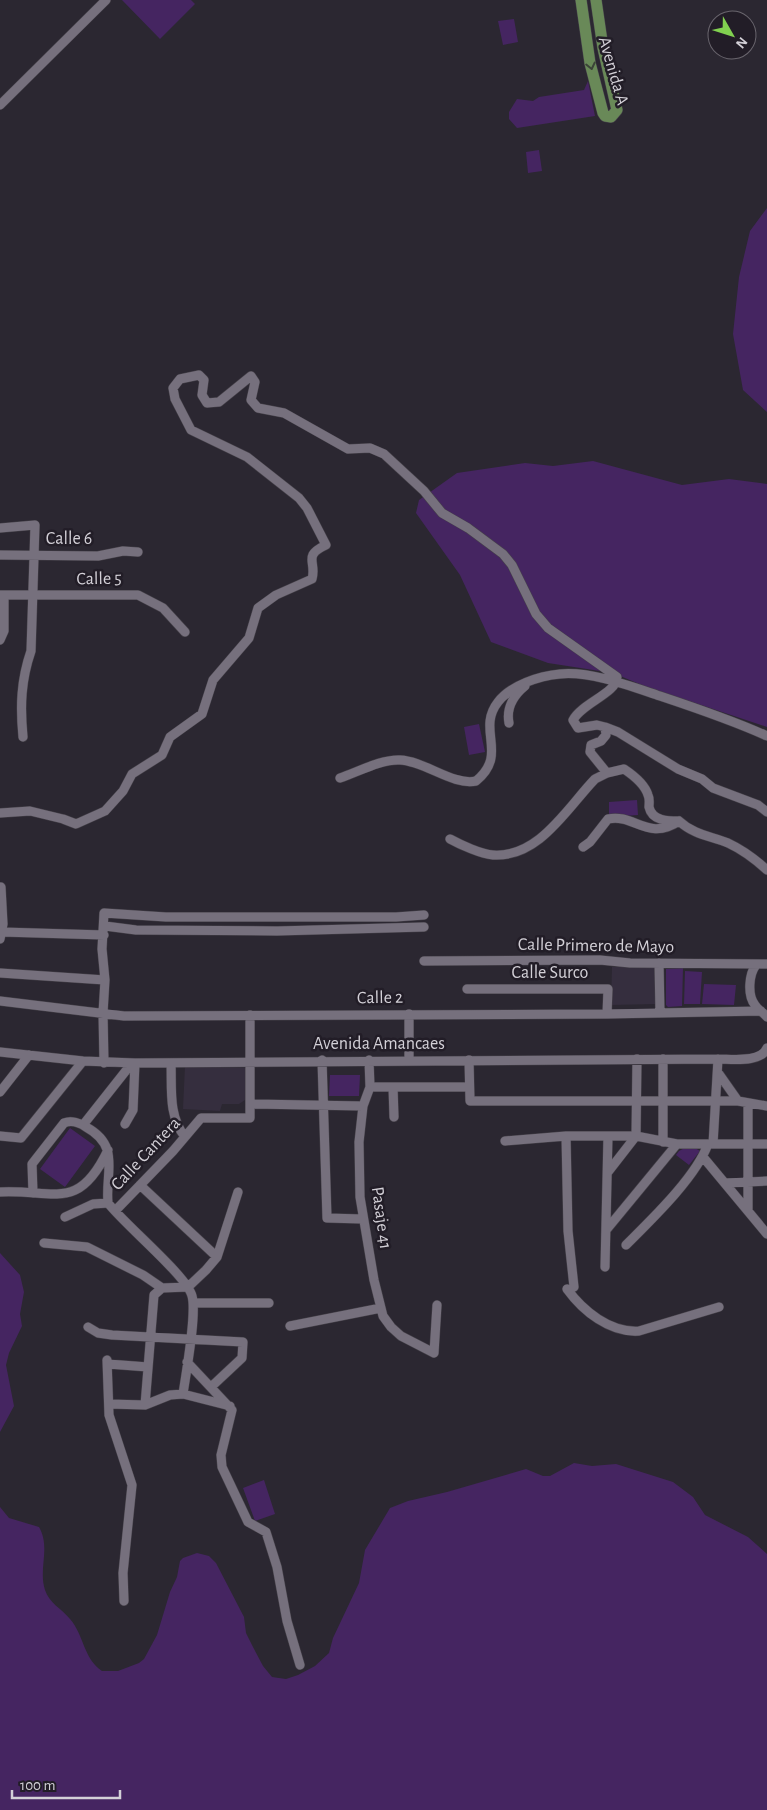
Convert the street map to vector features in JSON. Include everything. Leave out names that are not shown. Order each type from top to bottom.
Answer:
[{"type":"main road","name":"Avenida A","points":[[580,0],[585,35],[603,113],[605,116],[611,117],[617,110],[600,34],[596,0]]},
{"type":"main road","points":[[597,88],[606,90],[611,85]]},
{"type":"street","points":[[0,105],[106,0]]},
{"type":"street","points":[[0,813],[30,811],[76,824],[105,811],[123,792],[132,774],[164,753],[170,737],[202,714],[213,680],[250,638],[258,608],[276,595],[312,579],[311,558],[315,551],[326,545],[307,508],[293,493],[247,457],[191,430],[173,394],[175,384],[183,378],[199,375],[203,378],[202,395],[211,404],[219,402],[251,376],[255,382],[251,400],[258,408],[284,413],[348,449],[370,448],[384,454],[401,467],[442,513],[468,528],[504,554],[542,622],[553,633],[611,671],[617,680]]},
{"type":"street","points":[[0,528],[35,526],[31,651],[21,692],[20,714],[23,737]]},
{"type":"street","name":"Calle 6","points":[[0,555],[98,556],[123,550],[138,552]]},
{"type":"street","points":[[0,640],[4,631],[2,595]]},
{"type":"street","name":"Calle 5","points":[[2,595],[138,595],[163,608],[185,632]]},
{"type":"street","points":[[340,778],[400,760],[414,762],[460,780],[476,781],[485,774],[492,760],[490,725],[494,709],[507,693],[531,681],[560,674],[617,680],[735,721],[767,736]]},
{"type":"street","points":[[617,680],[613,688],[577,712],[573,720],[578,728],[597,725],[618,732],[713,788],[758,805],[767,812]]},
{"type":"street","points":[[509,722],[507,715],[510,705],[521,689],[531,681]]},
{"type":"street","points":[[605,727],[606,735],[590,748],[606,773]]},
{"type":"street","points":[[450,839],[493,855],[518,851],[534,844],[595,779],[606,773],[624,770],[629,772],[645,788],[652,813],[661,820],[679,821],[697,834],[727,843],[749,854],[767,870]]},
{"type":"street","points":[[583,847],[590,842],[608,819],[621,818],[642,828],[663,828],[679,821]]},
{"type":"street","points":[[1,887],[1,936],[136,930],[277,931],[424,927]]},
{"type":"street","points":[[104,1063],[104,913],[166,916],[396,918],[424,915]]},
{"type":"street","name":"Calle Primero de Mayo","points":[[424,961],[600,960],[630,964],[767,964]]},
{"type":"street","points":[[659,963],[660,1013]]},
{"type":"street","points":[[756,965],[752,970],[751,995],[753,1002],[764,1014]]},
{"type":"street","points":[[0,972],[105,980]]},
{"type":"street","name":"Calle Surco","points":[[467,989],[608,989],[608,1014]]},
{"type":"street","name":"Calle 2","points":[[0,1002],[124,1016],[764,1014]]},
{"type":"street","points":[[409,1014],[409,1060]]},
{"type":"street","points":[[250,1016],[250,1104],[363,1106]]},
{"type":"street","name":"Avenida Amancaes","points":[[0,1052],[83,1062],[171,1063],[322,1060],[718,1059],[758,1057],[764,1054],[767,1048]]},
{"type":"street","points":[[0,1092],[29,1055]]},
{"type":"street","points":[[608,1172],[636,1136],[638,1100],[636,1059]]},
{"type":"street","points":[[663,1059],[663,1142]]},
{"type":"street","points":[[626,1245],[653,1218],[703,1157],[711,1144],[717,1102],[718,1059]]},
{"type":"street","points":[[322,1060],[326,1218],[362,1219]]},
{"type":"street","name":"Pasaje 41","points":[[369,1060],[370,1087],[363,1106],[359,1142],[362,1219],[383,1316],[401,1336],[434,1353],[437,1305]]},
{"type":"street","points":[[469,1060],[470,1100],[738,1101],[767,1106]]},
{"type":"street","points":[[0,1136],[20,1138],[83,1062]]},
{"type":"street","points":[[125,1124],[133,1110],[133,1063]]},
{"type":"street","points":[[83,1124],[133,1063]]},
{"type":"street","points":[[171,1063],[173,1117],[177,1127],[185,1137]]},
{"type":"street","points":[[718,1073],[738,1101]]},
{"type":"street","points":[[370,1087],[469,1087]]},
{"type":"street","points":[[393,1087],[394,1117]]},
{"type":"street","points":[[748,1102],[748,1210]]},
{"type":"street","name":"Calle Cantera","points":[[115,1211],[185,1137],[200,1118],[250,1118],[250,1104]]},
{"type":"street","points":[[33,1193],[32,1168],[34,1159],[64,1122],[83,1124],[102,1140],[108,1150],[110,1168],[108,1203],[188,1286],[193,1303],[183,1394]]},
{"type":"street","points":[[505,1141],[566,1136],[636,1136],[677,1144],[767,1144]]},
{"type":"street","points":[[566,1136],[571,1288],[578,1304],[592,1315],[628,1332],[639,1331],[719,1307]]},
{"type":"street","points":[[604,1267],[607,1229],[608,1136]]},
{"type":"street","points":[[607,1229],[677,1144]]},
{"type":"street","points":[[0,1192],[52,1195],[75,1192],[88,1181],[108,1150]]},
{"type":"street","points":[[703,1157],[748,1210],[763,1224],[767,1234]]},
{"type":"street","points":[[726,1183],[767,1181]]},
{"type":"street","points":[[140,1185],[217,1257]]},
{"type":"street","points":[[145,1405],[154,1295],[162,1288],[188,1286],[217,1257],[238,1192]]},
{"type":"street","points":[[65,1217],[93,1204],[108,1203]]},
{"type":"street","points":[[44,1242],[87,1247],[143,1275],[162,1288]]},
{"type":"street","points":[[193,1303],[269,1302]]},
{"type":"street","points":[[290,1326],[381,1308]]},
{"type":"street","points":[[88,1327],[98,1333],[112,1335],[243,1342],[242,1358],[211,1387]]},
{"type":"street","points":[[124,1601],[123,1573],[132,1485],[109,1415],[107,1362],[148,1367]]},
{"type":"street","points":[[188,1362],[230,1406],[233,1414],[221,1461],[248,1522],[266,1532],[277,1567],[287,1621],[300,1665]]},
{"type":"street","points":[[109,1404],[145,1405],[170,1395],[183,1394],[230,1406]]},
{"type":"shaded area","points":[[122,0],[191,0],[195,4],[160,39]]},
{"type":"shaded area","points":[[514,19],[518,42],[503,45],[498,21]]},
{"type":"shaded area","points":[[588,81],[595,116],[517,128],[509,119],[509,112],[517,99],[533,101],[539,97],[584,90]]},
{"type":"shaded area","points":[[539,150],[542,171],[528,173],[526,152]]},
{"type":"shaded area","points":[[767,208],[767,412],[743,390],[733,334],[739,277],[750,231]]},
{"type":"shaded area","points":[[593,461],[682,485],[729,479],[767,484],[767,727],[644,686],[613,673],[548,663],[491,642],[460,575],[416,513],[419,500],[457,473],[525,463],[553,466]]},
{"type":"shaded area","points":[[479,724],[485,752],[469,755],[464,727]]},
{"type":"shaded area","points":[[637,800],[638,815],[609,817],[609,802]]},
{"type":"shaded area","points":[[612,967],[656,967],[656,1004],[611,1005]]},
{"type":"shaded area","points":[[683,968],[682,1006],[668,1007],[666,1005],[666,969]]},
{"type":"shaded area","points":[[685,971],[702,972],[700,1004],[684,1004]]},
{"type":"shaded area","points":[[704,984],[736,985],[734,1005],[702,1004]]},
{"type":"shaded area","points":[[185,1066],[247,1068],[245,1100],[239,1104],[222,1104],[220,1111],[183,1109]]},
{"type":"shaded area","points":[[330,1075],[360,1075],[359,1096],[329,1096]]},
{"type":"shaded area","points":[[70,1128],[95,1146],[65,1187],[40,1169]]},
{"type":"shaded area","points":[[690,1145],[700,1151],[689,1165],[676,1155],[679,1151]]},
{"type":"shaded area","points":[[0,1253],[20,1275],[24,1292],[20,1314],[22,1326],[9,1353],[6,1365],[14,1406],[0,1432]]},
{"type":"shaded area","points":[[574,1463],[592,1466],[616,1464],[673,1482],[693,1497],[705,1515],[748,1537],[767,1554],[767,1810],[0,1810],[0,1507],[9,1518],[39,1527],[44,1543],[43,1582],[47,1595],[75,1625],[91,1660],[102,1671],[118,1671],[139,1663],[144,1659],[157,1635],[170,1592],[177,1577],[180,1561],[197,1553],[209,1556],[216,1563],[244,1617],[246,1633],[263,1666],[272,1677],[286,1679],[315,1666],[329,1653],[333,1638],[359,1583],[365,1550],[390,1508],[408,1501],[447,1492],[526,1469],[543,1476],[550,1476]]},
{"type":"shaded area","points":[[264,1480],[275,1514],[255,1521],[243,1488]]}]
